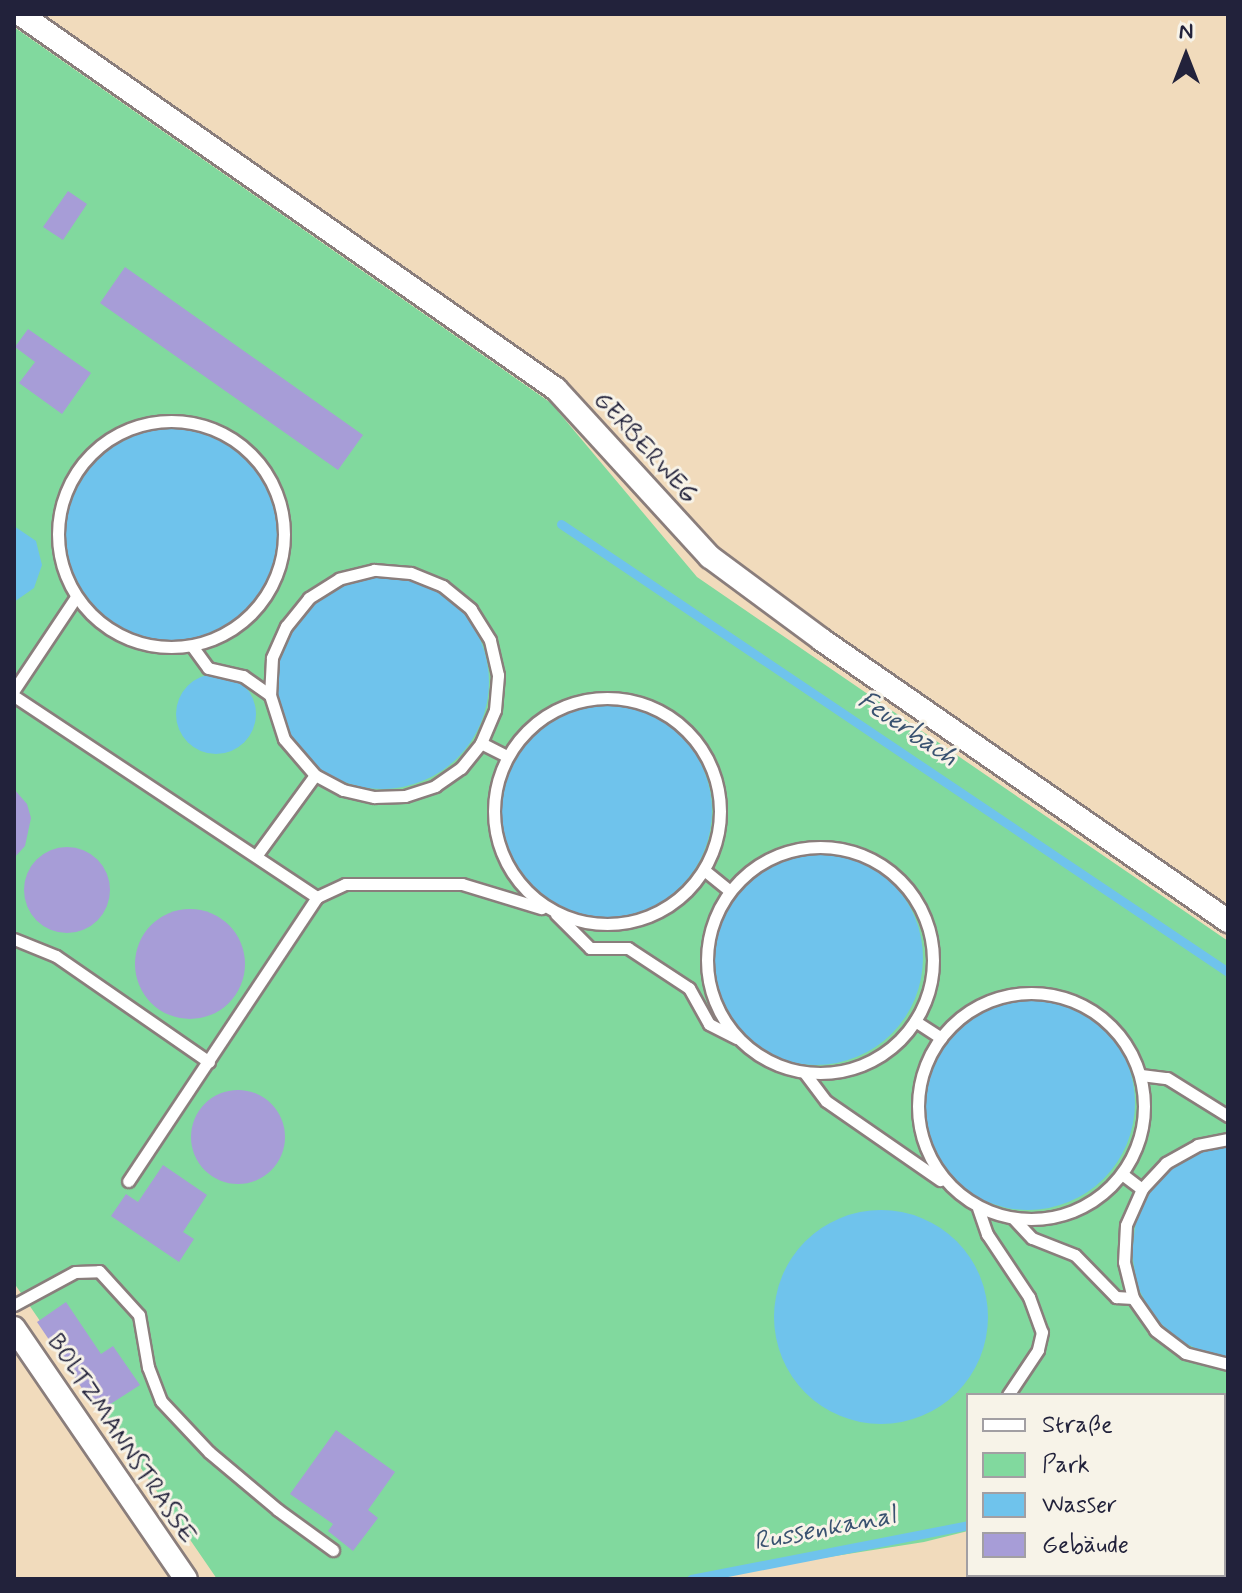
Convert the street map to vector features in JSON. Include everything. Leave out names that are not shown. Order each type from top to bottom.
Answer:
[{"type":"street","name":"GERBERWEG","points":[[20,14],[556,389],[710,557],[835,649],[1228,921]]},
{"type":"street","name":"BOLTZMANNSTRASSE","points":[[14,1328],[186,1579]]},
{"type":"lane","points":[[180,420],[215,429],[246,448],[269,476],[283,509],[285,546],[275,581],[255,611],[227,634],[192,646],[159,647],[127,639],[99,622],[76,597],[61,565],[57,528],[64,493],[82,462],[110,437],[143,423],[180,420]]},
{"type":"lane","points":[[374,570],[410,573],[443,586],[471,609],[490,640],[498,675],[496,698],[481,743],[461,768],[435,786],[405,796],[374,797],[343,790],[315,775],[284,739],[270,695],[272,658],[286,626],[309,598],[339,579],[374,570]]},
{"type":"lane","points":[[76,597],[14,693],[317,897]]},
{"type":"lane","points":[[192,646],[208,668],[243,676],[270,695]]},
{"type":"lane","points":[[128,1181],[317,897],[345,884],[462,884],[554,912],[598,923],[621,924],[653,915],[682,896],[704,870],[717,839],[721,805],[714,772],[698,742],[674,718],[644,703],[610,697],[576,701],[545,715],[519,737],[507,756],[494,794],[493,822],[499,849],[512,875],[531,896],[554,912],[590,948],[628,948],[689,988],[709,1024],[737,1038],[768,1061],[804,1072],[841,1072],[877,1058],[906,1035],[915,1021],[926,1003],[934,965],[930,928],[914,895],[888,868],[855,851],[818,845],[781,853],[749,871],[730,891],[709,933],[707,970],[716,1007],[737,1038]]},
{"type":"lane","points":[[481,743],[507,756]]},
{"type":"lane","points":[[256,856],[315,775]]},
{"type":"lane","points":[[704,870],[730,891]]},
{"type":"lane","points":[[14,939],[56,956],[209,1062]]},
{"type":"lane","points":[[804,1072],[826,1101],[978,1208],[1014,1219],[1052,1218],[1088,1205],[1122,1174],[1136,1149],[1145,1113],[1141,1075],[1125,1042],[1099,1015],[1065,998],[1028,993],[991,999],[959,1018],[941,1038],[920,1080],[917,1117],[926,1154],[948,1185]]},
{"type":"lane","points":[[915,1021],[941,1038]]},
{"type":"lane","points":[[1141,1075],[1167,1078],[1228,1116]]},
{"type":"lane","points":[[1228,1139],[1198,1145],[1166,1163],[1142,1189],[1126,1225],[1124,1262],[1133,1298],[1155,1330],[1185,1353],[1228,1364]]},
{"type":"lane","points":[[1122,1174],[1142,1189]]},
{"type":"lane","points":[[978,1208],[987,1234],[1029,1297],[1042,1332],[1038,1350],[1009,1393]]},
{"type":"lane","points":[[1014,1219],[1032,1238],[1075,1255],[1116,1297],[1133,1298]]},
{"type":"lane","points":[[14,1305],[75,1272],[99,1271],[139,1315],[148,1367],[161,1401],[209,1452],[278,1510],[333,1550]]},
{"type":"green space","points":[[14,27],[551,403],[697,577],[1228,941],[1228,1466],[1226,1393],[966,1393],[966,1532],[924,1542],[689,1579],[217,1579],[14,1283]]},
{"type":"water","points":[[170,428],[211,436],[246,459],[269,494],[277,535],[269,576],[246,611],[211,634],[170,642],[129,634],[94,611],[71,576],[63,535],[71,494],[94,459],[129,436]]},
{"type":"water","points":[[14,526],[36,541],[42,565],[34,588],[14,602]]},
{"type":"water","points":[[382,575],[423,583],[458,606],[481,641],[489,682],[481,723],[458,758],[423,781],[382,789],[341,781],[306,758],[283,723],[275,682],[283,641],[306,606],[341,583]]},
{"type":"water","points":[[216,674],[244,686],[256,714],[244,742],[216,754],[188,742],[176,714],[188,686]]},
{"type":"water","points":[[605,704],[646,712],[681,735],[704,770],[712,811],[704,852],[681,887],[646,910],[605,918],[564,910],[529,887],[506,852],[498,811],[506,770],[529,735],[564,712]]},
{"type":"water","points":[[816,851],[857,859],[892,882],[915,917],[923,958],[915,999],[892,1034],[857,1057],[816,1065],[775,1057],[740,1034],[717,999],[709,958],[717,917],[740,882],[775,859]]},
{"type":"water","points":[[1028,996],[1069,1004],[1104,1027],[1127,1062],[1135,1103],[1127,1144],[1104,1179],[1069,1202],[1028,1210],[987,1202],[952,1179],[929,1144],[921,1103],[929,1062],[952,1027],[987,1004]]},
{"type":"water","points":[[1228,1145],[1228,1357],[1208,1354],[1178,1340],[1153,1316],[1137,1286],[1132,1253],[1136,1219],[1152,1189],[1175,1164],[1205,1149]]},
{"type":"water","points":[[881,1210],[922,1218],[957,1241],[980,1276],[988,1317],[980,1358],[957,1393],[922,1416],[881,1424],[840,1416],[805,1393],[782,1358],[774,1317],[782,1276],[805,1241],[840,1218]]},
{"type":"building","points":[[68,191],[87,204],[63,240],[43,227]]},
{"type":"building","points":[[125,267],[363,435],[338,470],[100,303]]},
{"type":"building","points":[[28,329],[91,373],[62,414],[19,383],[35,362],[15,347]]},
{"type":"building","points":[[14,789],[27,804],[31,818],[25,846],[14,858]]},
{"type":"building","points":[[67,847],[91,854],[103,866],[110,890],[103,914],[91,926],[67,933],[43,926],[31,914],[24,890],[31,866],[43,854]]},
{"type":"building","points":[[190,909],[211,913],[229,925],[241,943],[245,964],[241,985],[229,1003],[211,1015],[190,1019],[169,1015],[151,1003],[139,985],[135,964],[139,943],[151,925],[169,913]]},
{"type":"building","points":[[229,1090],[247,1090],[272,1103],[282,1119],[285,1137],[282,1155],[272,1171],[247,1184],[229,1184],[204,1171],[191,1146],[191,1128],[204,1103]]},
{"type":"building","points":[[163,1165],[207,1195],[183,1232],[194,1239],[179,1262],[111,1216],[126,1194],[138,1202]]},
{"type":"building","points":[[66,1302],[101,1354],[113,1346],[140,1385],[98,1412],[37,1322]]},
{"type":"building","points":[[336,1430],[395,1472],[368,1510],[378,1518],[353,1551],[328,1531],[333,1524],[290,1494]]},
{"type":"waterway","name":"Feuerbach","points":[[561,524],[1228,972]]},
{"type":"waterway","name":"Russenkanal","points":[[691,1579],[966,1525]]}]
